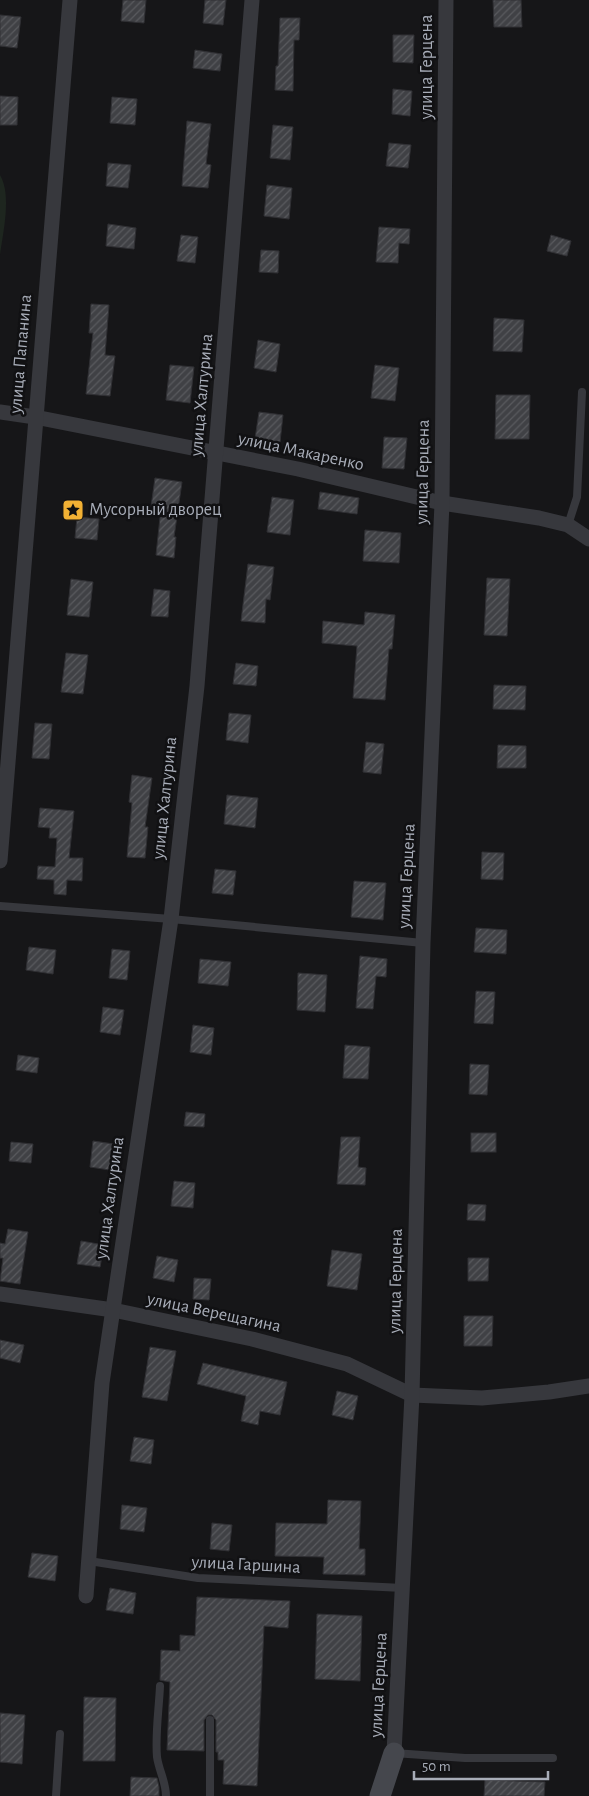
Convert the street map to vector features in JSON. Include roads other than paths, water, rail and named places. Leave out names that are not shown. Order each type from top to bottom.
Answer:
[{"type":"street","name":"улица Папанина","points":[[0,860],[70,0]]},
{"type":"street","name":"улица Халтурина","points":[[86,1596],[102,1384],[171,919],[197,686],[252,0]]},
{"type":"street","name":"улица Герцена","points":[[394,1753],[412,1395],[423,943],[442,502],[446,0]]},
{"type":"street","name":"улица Макаренко","points":[[0,412],[35,417],[298,469],[442,502],[539,518],[568,525],[589,539]]},
{"type":"street","name":"улица Верещагина","points":[[0,1294],[113,1310],[252,1339],[347,1364],[412,1395]]},
{"type":"street","points":[[412,1395],[482,1398],[549,1392],[589,1386]]},
{"type":"street","points":[[380,1796],[394,1753]]},
{"type":"lane","points":[[568,525],[577,497],[582,392]]},
{"type":"lane","points":[[0,906],[171,919],[423,943]]},
{"type":"lane","name":"улица Гаршина","points":[[89,1561],[198,1578],[403,1588]]},
{"type":"lane","points":[[160,1686],[157,1754],[166,1788],[166,1796]]},
{"type":"lane","points":[[210,1720],[210,1796]]},
{"type":"lane","points":[[56,1796],[60,1734]]},
{"type":"lane","points":[[394,1753],[465,1758],[553,1758]]},
{"type":"place","name":"Мусорный дворец","points":[[73,510]]}]
